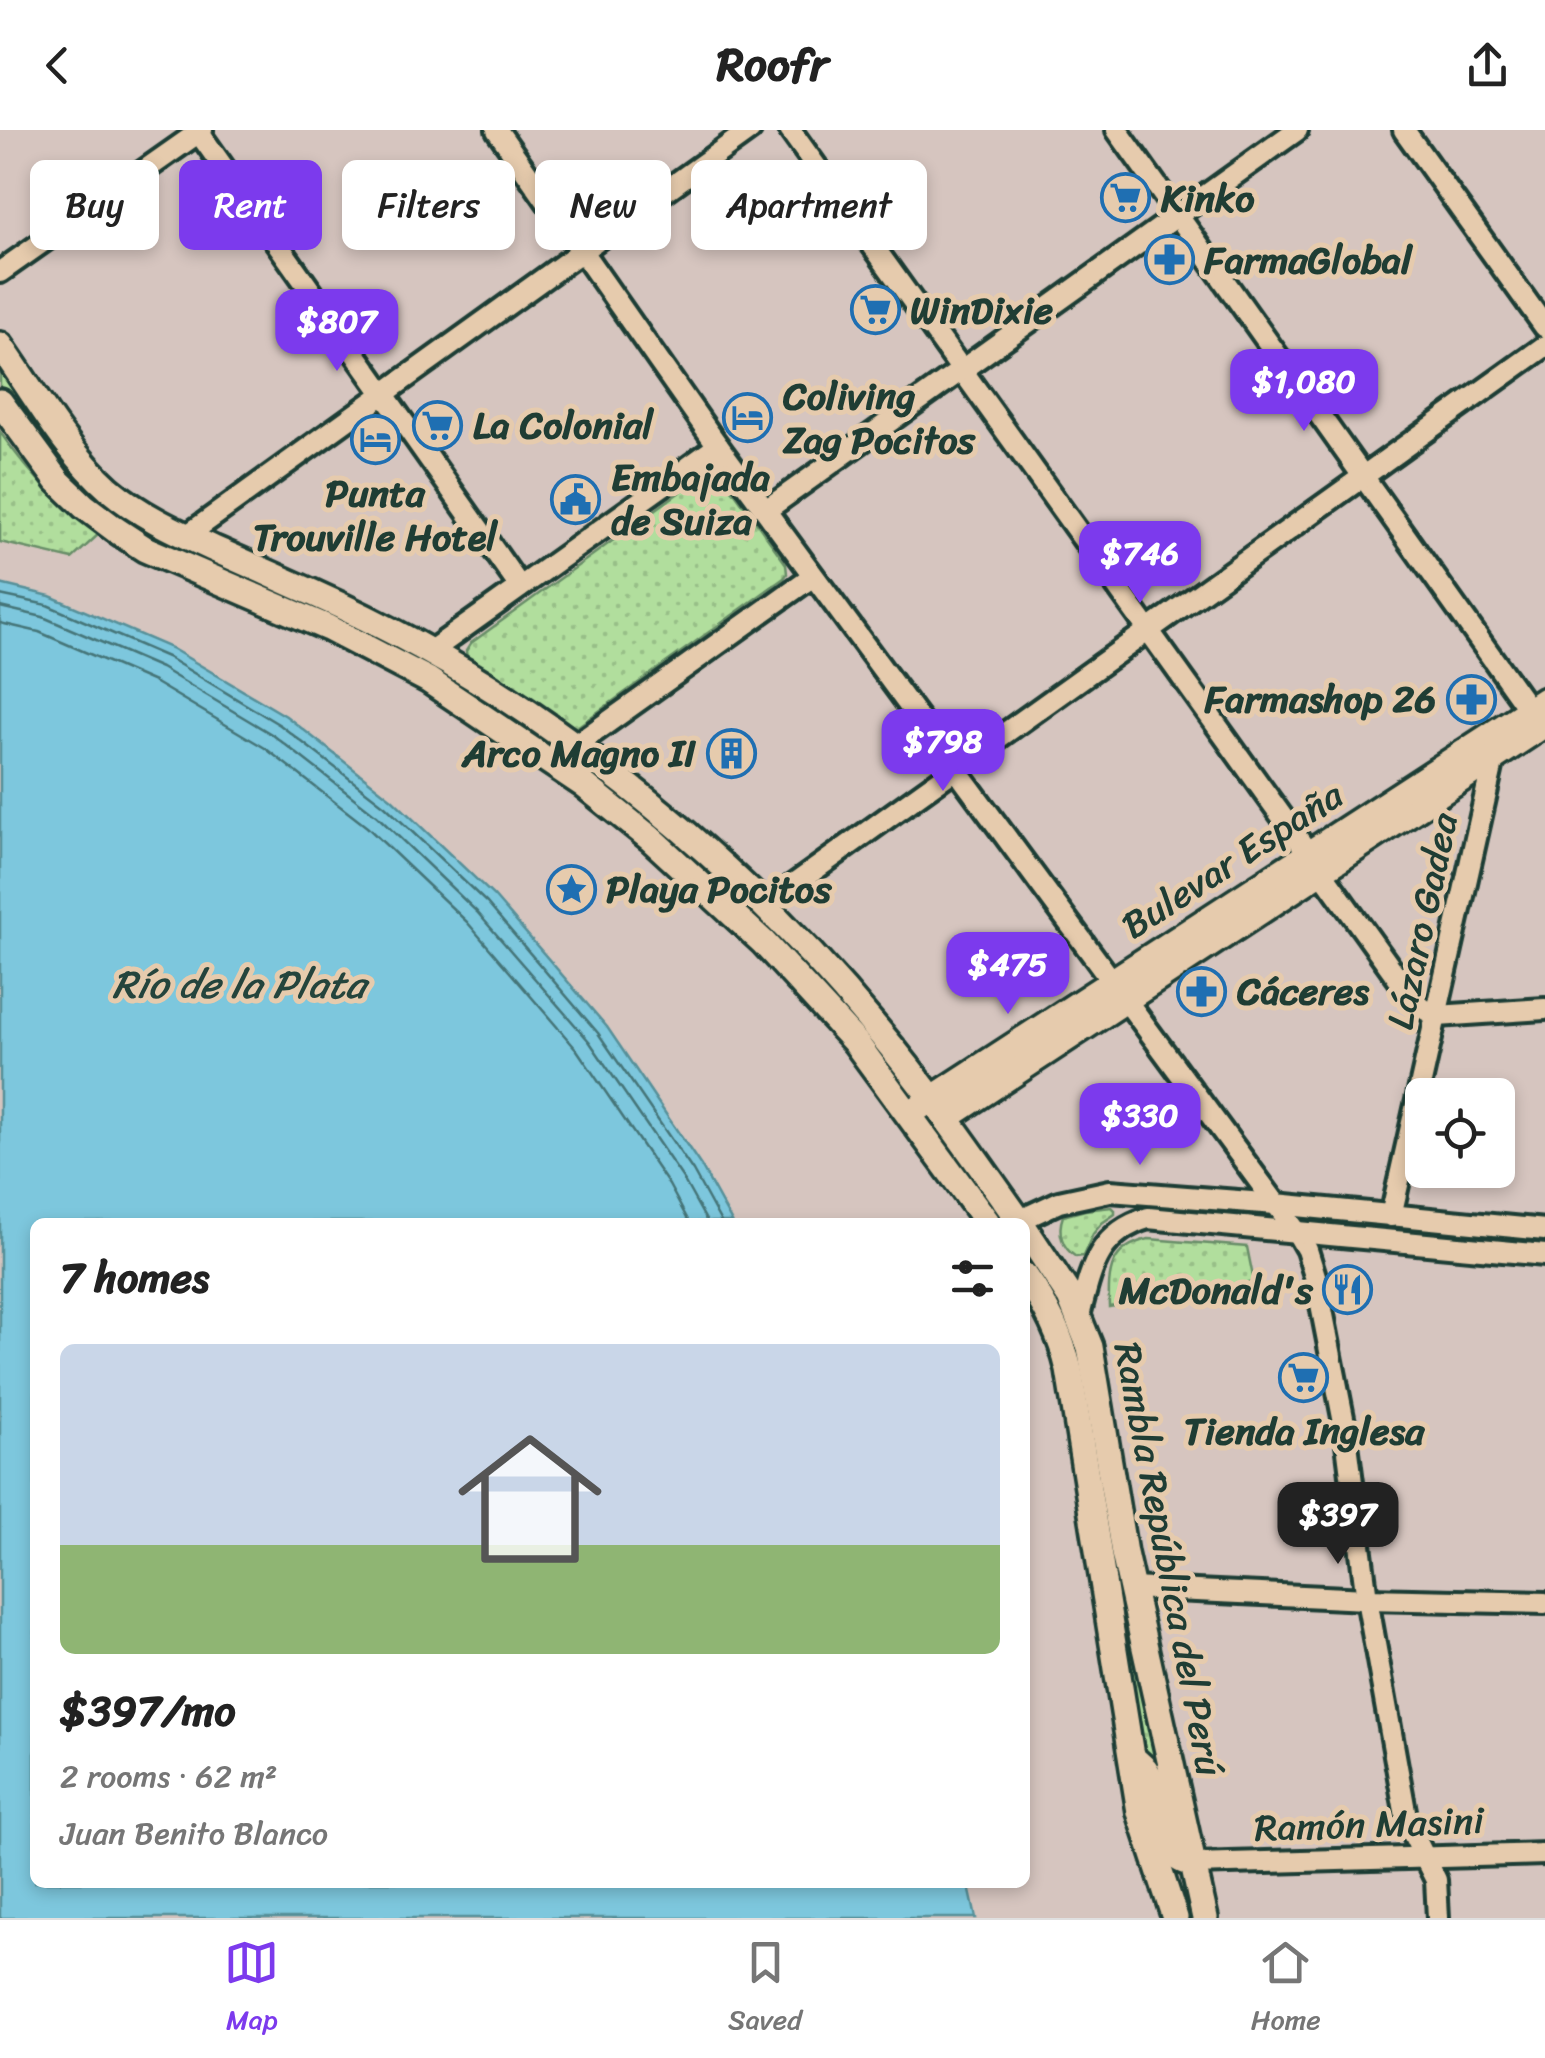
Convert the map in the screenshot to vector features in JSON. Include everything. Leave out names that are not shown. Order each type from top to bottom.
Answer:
[{"type":"main road","name":"Rambla República del Perú","points":[[0,344],[88,469],[132,507],[186,536],[352,610],[431,652],[576,746],[669,818],[764,906],[875,1026],[939,1108],[1016,1218]]},
{"type":"main road","points":[[0,402],[58,482],[116,530],[145,549],[378,653],[444,690],[584,786],[651,838],[762,942],[856,1043],[984,1218]]},
{"type":"main road","name":"Bulevar España","points":[[910,1114],[939,1108],[1540,715]]},
{"type":"main road","name":"Bulevar España","points":[[1316,862],[1494,758],[1540,715]]},
{"type":"main road","name":"Rambla República del Perú","points":[[1030,1238],[1080,1316],[1090,1347],[1131,1588],[1205,1918]]},
{"type":"main road","name":"Rambla República del Perú","points":[[1030,1284],[1048,1312],[1069,1370],[1140,1812],[1175,1918]]},
{"type":"main road","points":[[1130,1754],[1150,1779],[1174,1856],[1194,1864]]},
{"type":"street","points":[[497,130],[718,446],[1307,1250],[1336,1382],[1367,1599],[1408,1822],[1436,1880],[1438,1918]]},
{"type":"street","points":[[186,536],[750,130]]},
{"type":"street","points":[[790,130],[1412,998],[1437,1016],[1545,1009]]},
{"type":"street","points":[[1117,130],[1540,715]]},
{"type":"street","points":[[766,510],[1297,130]]},
{"type":"street","points":[[1404,130],[1545,327]]},
{"type":"street","points":[[0,272],[199,131],[520,587]]},
{"type":"street","points":[[764,906],[1545,346]]},
{"type":"street","points":[[431,652],[718,446]]},
{"type":"street","points":[[576,746],[813,576]]},
{"type":"street","name":"Lázaro Gadea","points":[[1391,1216],[1494,758]]},
{"type":"street","points":[[1030,1218],[1059,1202],[1110,1191],[1545,1230]]},
{"type":"street","points":[[1080,1316],[1100,1253],[1116,1232],[1148,1218],[1545,1255]]},
{"type":"street","points":[[1131,1588],[1545,1603]]},
{"type":"street","name":"Ramón Masini","points":[[1194,1864],[1545,1854]]},
{"type":"green space","points":[[0,362],[117,510],[141,527],[191,551],[190,554],[126,523],[54,463],[0,387]]},
{"type":"green space","points":[[0,432],[45,488],[99,534],[72,559],[0,542]]},
{"type":"green space","points":[[709,471],[722,475],[786,564],[784,578],[577,727],[569,727],[467,659],[471,643]]},
{"type":"green space","points":[[1112,1207],[1115,1214],[1093,1234],[1083,1256],[1071,1253],[1061,1234],[1063,1216]]},
{"type":"green space","points":[[1149,1239],[1247,1247],[1254,1282],[1109,1307],[1114,1263],[1126,1248]]},
{"type":"green space","points":[[1030,1256],[1059,1300],[1079,1349],[1177,1846],[1139,1740],[1037,1273]]},
{"type":"water","name":"Río de la Plata","points":[[0,584],[50,596],[171,648],[286,716],[392,799],[494,896],[607,1027],[701,1166],[730,1218],[30,1218],[30,1888],[969,1888],[976,1918],[0,1918]]},
{"type":"place","name":"Kinko","points":[[1126,198]]},
{"type":"place","name":"FarmaGlobal","points":[[1169,260]]},
{"type":"place","name":"WinDixie","points":[[875,310]]},
{"type":"place","name":"Coliving Zag Pocitos","points":[[748,418]]},
{"type":"place","name":"La Colonial","points":[[438,425]]},
{"type":"place","name":"Punta Trouville Hotel","points":[[375,439]]},
{"type":"place","name":"Embajada de Suiza","points":[[576,499]]},
{"type":"place","name":"Farmashop 26","points":[[1471,699]]},
{"type":"place","name":"Arco Magno II","points":[[731,753]]},
{"type":"place","name":"Playa Pocitos","points":[[571,889]]},
{"type":"place","name":"Cáceres","points":[[1202,991]]},
{"type":"place","name":"McDonald's","points":[[1348,1290]]},
{"type":"place","name":"Tienda Inglesa","points":[[1304,1377]]}]
